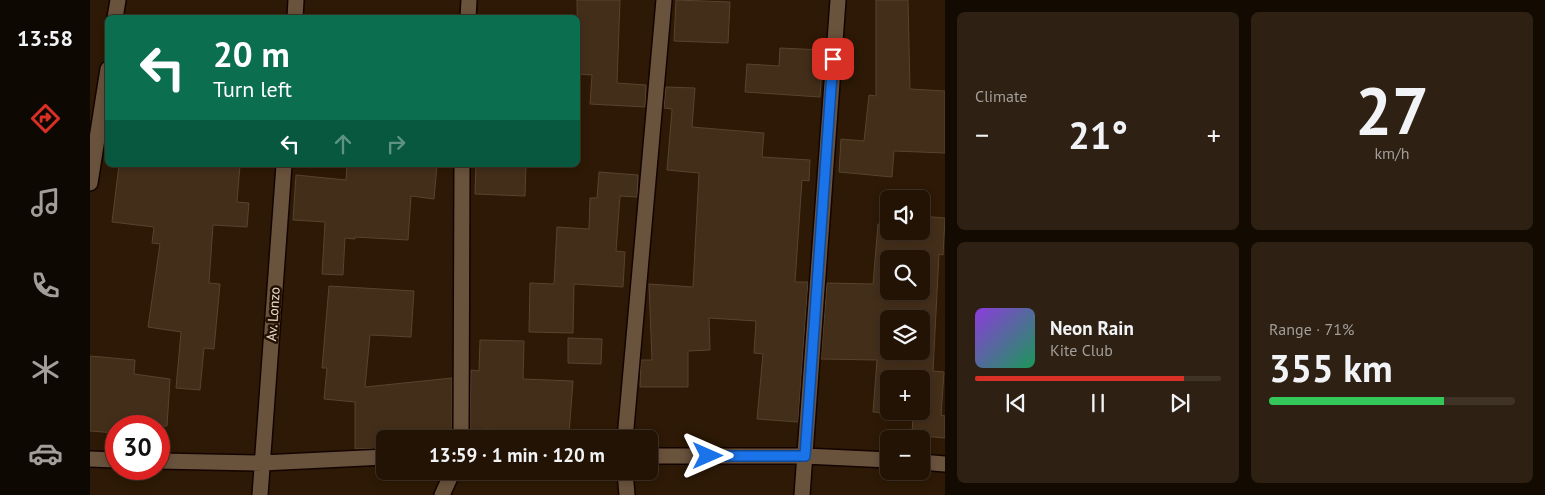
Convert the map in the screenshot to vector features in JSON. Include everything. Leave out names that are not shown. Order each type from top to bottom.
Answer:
[{"type":"street","points":[[116,15],[118,0]]},
{"type":"street","points":[[295,15],[296,0]]},
{"type":"street","points":[[468,15],[469,0]]},
{"type":"street","points":[[625,430],[664,0]]},
{"type":"street","points":[[802,495],[838,0]]},
{"type":"street","points":[[90,183],[105,88]]},
{"type":"street","name":"Av. Lonzo","points":[[260,495],[284,167]]},
{"type":"street","points":[[461,430],[462,167]]},
{"type":"street","points":[[658,456],[805,456],[880,460]]},
{"type":"street","points":[[170,461],[262,463],[376,457]]},
{"type":"street","points":[[90,459],[105,460]]},
{"type":"street","points":[[930,463],[945,464]]},
{"type":"street","points":[[442,495],[449,480]]},
{"type":"street","points":[[626,480],[627,495]]},
{"type":"building","points":[[577,0],[620,0],[617,83],[646,85],[645,107],[590,104],[592,75],[580,74],[580,15],[577,15]]},
{"type":"building","points":[[676,0],[730,2],[728,43],[674,41]]},
{"type":"building","points":[[876,0],[908,0],[910,89],[945,91],[945,153],[894,151],[892,177],[839,172],[841,139],[864,141],[869,95],[876,96]]},
{"type":"building","points":[[780,48],[823,50],[820,97],[745,92],[747,64],[779,66]]},
{"type":"building","points":[[666,87],[695,88],[692,127],[764,133],[762,157],[810,160],[809,181],[802,180],[795,282],[808,282],[798,422],[757,419],[763,354],[754,353],[756,321],[709,318],[710,350],[688,351],[688,387],[640,387],[641,360],[652,360],[649,284],[693,287],[699,173],[667,170],[672,109],[664,108]]},
{"type":"building","points":[[119,167],[240,167],[237,202],[249,203],[247,227],[213,225],[209,283],[220,284],[214,349],[204,348],[200,390],[176,388],[181,332],[148,327],[160,244],[152,243],[154,227],[112,222]]},
{"type":"building","points":[[347,167],[437,167],[434,199],[411,196],[408,240],[345,238],[343,275],[322,274],[325,222],[293,220],[296,175],[346,180]]},
{"type":"building","points":[[476,167],[526,167],[525,196],[475,194]]},
{"type":"building","points":[[599,172],[638,175],[637,197],[620,196],[616,251],[625,252],[623,287],[574,284],[573,333],[529,332],[530,283],[554,284],[557,227],[589,229],[590,198],[597,198]]},
{"type":"building","points":[[930,217],[945,218],[943,255],[939,254],[933,371],[944,372],[941,415],[945,416],[945,438],[930,437],[930,430],[912,430],[913,420],[930,420],[930,370],[880,370],[880,413],[873,412],[877,360],[821,359],[827,283],[873,284],[878,224],[880,224],[880,240],[930,240]]},
{"type":"building","points":[[329,286],[414,291],[411,337],[370,335],[365,387],[452,378],[452,430],[376,430],[376,448],[355,449],[355,402],[324,399],[327,368],[322,368]]},
{"type":"building","points":[[568,338],[602,339],[601,364],[568,363]]},
{"type":"building","points":[[480,340],[524,341],[523,379],[573,381],[569,430],[470,430],[471,370],[479,371]]},
{"type":"building","points":[[90,356],[135,360],[134,374],[170,379],[168,415],[105,415],[105,432],[90,431]]},
{"type":"route","points":[[708,456],[805,456],[833,59]]}]
